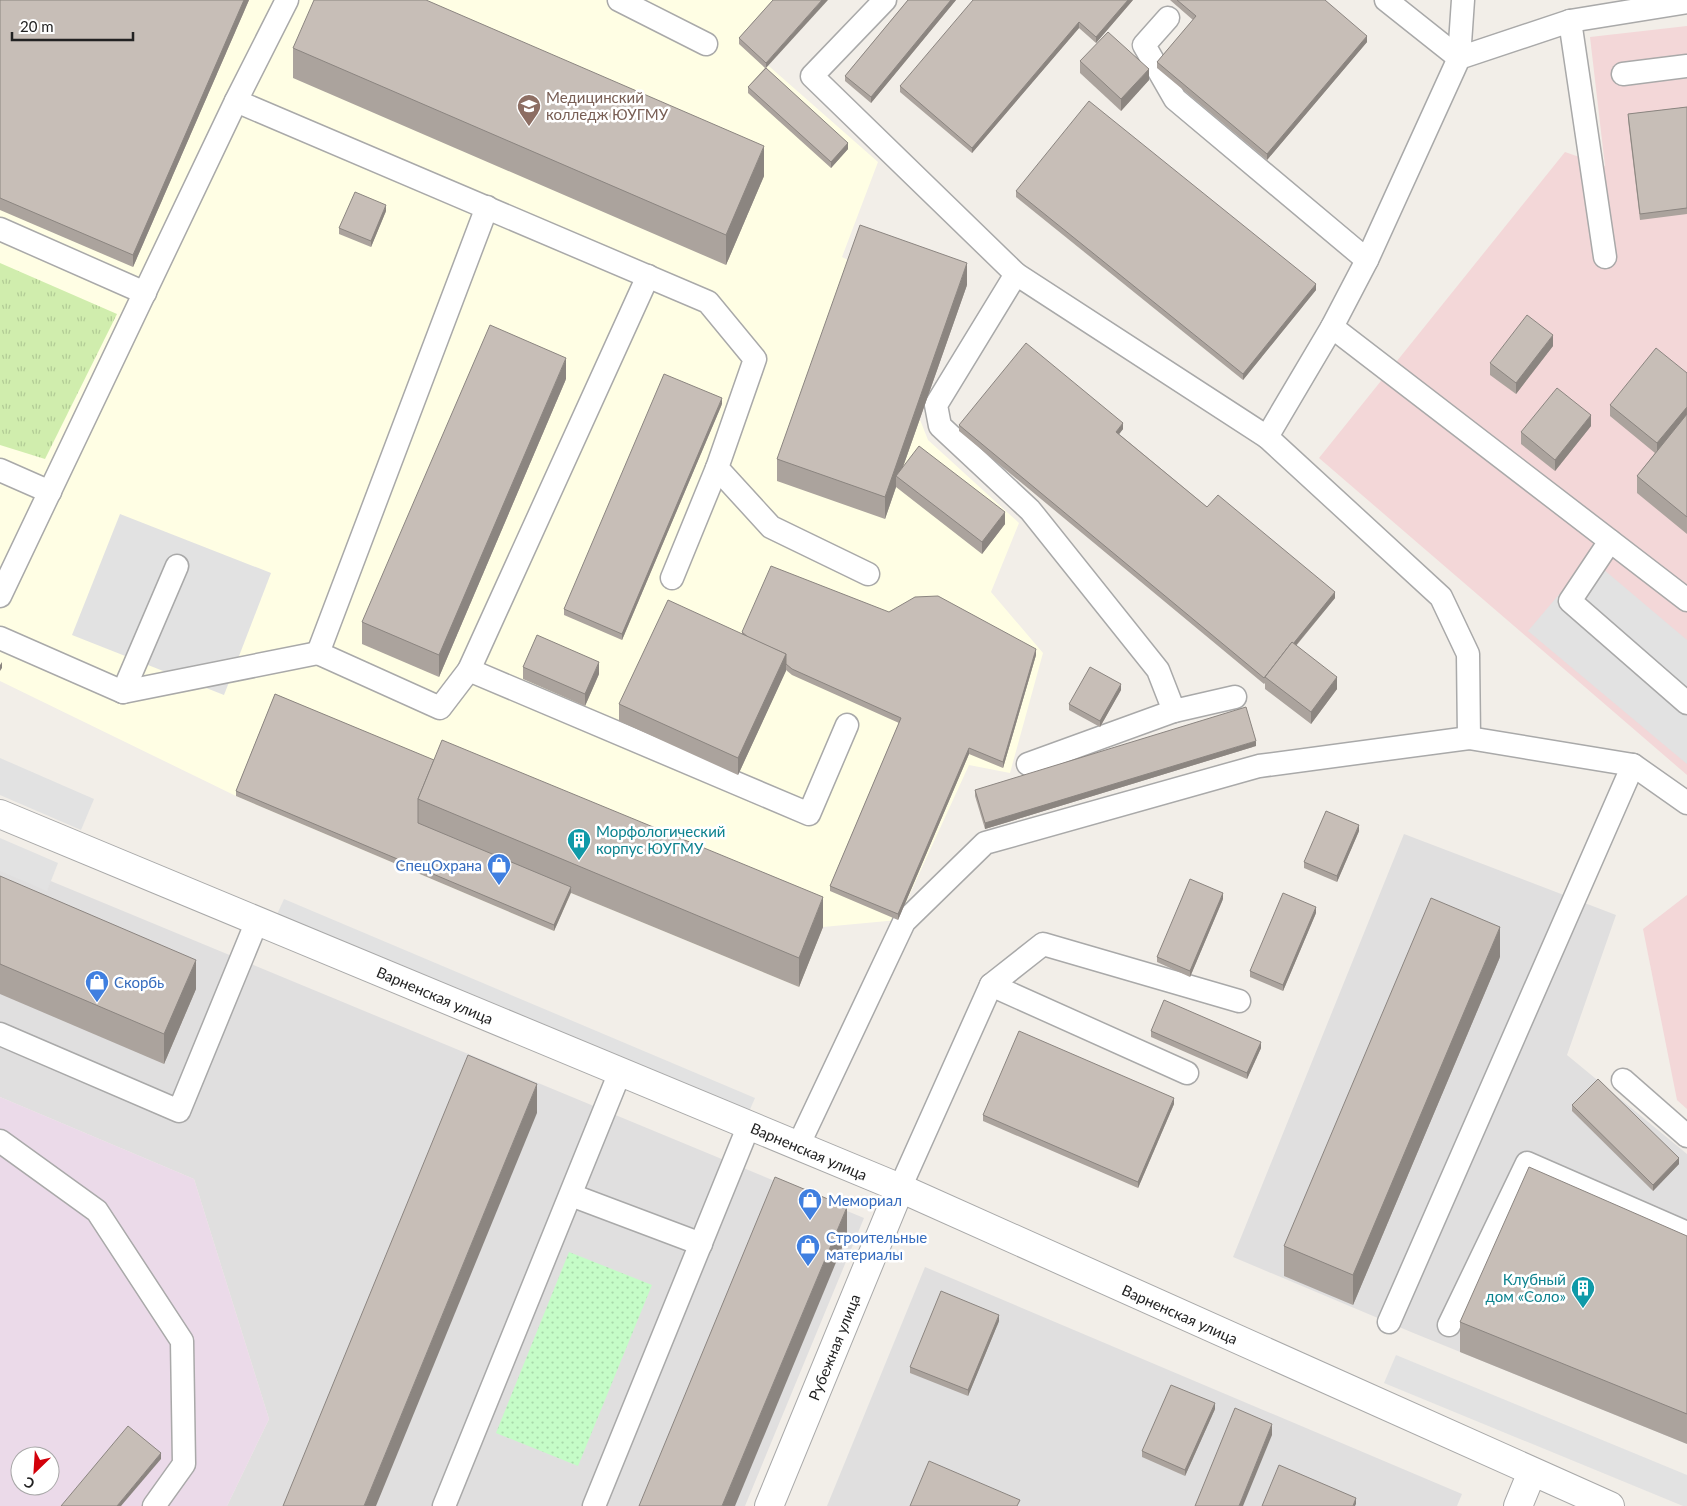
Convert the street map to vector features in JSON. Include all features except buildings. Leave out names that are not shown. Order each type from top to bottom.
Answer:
[{"type":"street","name":"Варненская улица","points":[[0,814],[900,1188],[1610,1506]]},
{"type":"street","name":"Рубежная улица","points":[[769,1506],[900,1188]]},
{"type":"street","points":[[1518,1506],[1532,1472]]},
{"type":"lane","points":[[0,596],[236,101],[287,0]]},
{"type":"lane","points":[[619,0],[706,44]]},
{"type":"lane","points":[[885,0],[812,76],[1016,274],[1267,436],[1441,597],[1468,654],[1469,738]]},
{"type":"lane","points":[[1386,0],[1459,58]]},
{"type":"lane","points":[[1267,436],[1332,327],[1367,260],[1459,58],[1462,0]]},
{"type":"lane","points":[[1459,58],[1570,21],[1687,2]]},
{"type":"lane","points":[[1168,18],[1144,46],[1175,99],[1367,260]]},
{"type":"lane","points":[[1570,21],[1605,257]]},
{"type":"lane","points":[[1623,74],[1687,66]]},
{"type":"lane","points":[[236,101],[708,302],[755,359],[717,468],[672,578]]},
{"type":"lane","points":[[318,653],[487,207]]},
{"type":"lane","points":[[0,229],[145,293]]},
{"type":"lane","points":[[1016,274],[936,405],[940,426],[1030,510],[1158,670],[1174,712]]},
{"type":"lane","points":[[0,638],[123,692],[318,653],[440,708],[469,670],[648,276]]},
{"type":"lane","points":[[1332,327],[1687,600]]},
{"type":"lane","points":[[717,468],[771,527],[868,574]]},
{"type":"lane","points":[[0,470],[50,492]]},
{"type":"lane","points":[[1610,541],[1570,601],[1687,703]]},
{"type":"lane","points":[[123,692],[177,566]]},
{"type":"lane","points":[[469,670],[809,814],[847,725]]},
{"type":"lane","points":[[1028,764],[1174,712],[1235,697]]},
{"type":"lane","points":[[798,1146],[904,922],[985,843],[1259,766],[1469,738],[1634,765],[1687,803]]},
{"type":"lane","points":[[1388,1322],[1634,765]]},
{"type":"lane","points":[[0,1034],[179,1111],[258,921]]},
{"type":"lane","points":[[900,1188],[991,985],[1043,944],[1239,1001]]},
{"type":"lane","points":[[991,985],[1187,1074]]},
{"type":"lane","points":[[444,1506],[620,1072]]},
{"type":"lane","points":[[1623,1080],[1687,1136]]},
{"type":"lane","points":[[594,1506],[749,1125]]},
{"type":"lane","points":[[0,1141],[97,1211],[182,1341],[184,1464],[154,1506]]},
{"type":"lane","points":[[1449,1325],[1527,1163],[1687,1233]]},
{"type":"lane","points":[[570,1195],[701,1244]]},
{"type":"shaded area","points":[[0,0],[805,0],[762,60],[878,162],[842,257],[893,282],[915,407],[928,440],[1019,523],[991,592],[1043,653],[1010,773],[969,765],[898,920],[823,927],[799,987],[571,893],[554,931],[236,796],[0,681]]},
{"type":"shaded area","points":[[1687,26],[1687,775],[1319,458],[1565,152],[1605,166],[1590,37]]},
{"type":"shaded area","points":[[120,514],[271,573],[224,695],[72,635]]},
{"type":"shaded area","points":[[1590,558],[1687,640],[1687,764],[1528,631]]},
{"type":"shaded area","points":[[0,758],[94,799],[81,830],[0,795]]},
{"type":"shaded area","points":[[1404,834],[1616,915],[1567,1055],[1687,1154],[1687,1444],[1411,1332],[1233,1257]]},
{"type":"shaded area","points":[[0,838],[58,863],[47,891],[0,871]]},
{"type":"shaded area","points":[[0,860],[864,1218],[745,1506],[227,1506],[269,1419],[194,1179],[0,1097]]},
{"type":"shaded area","points":[[1687,895],[1687,1109],[1677,1100],[1643,929]]},
{"type":"shaded area","points":[[284,899],[755,1098],[745,1121],[274,921]]},
{"type":"shaded area","points":[[0,1097],[194,1179],[269,1419],[227,1506],[0,1506]]},
{"type":"shaded area","points":[[925,1267],[1462,1494],[1457,1506],[827,1506]]},
{"type":"shaded area","points":[[1396,1355],[1687,1475],[1687,1506],[1683,1506],[1384,1383]]},
{"type":"green space","points":[[0,263],[117,314],[45,459],[0,445]]},
{"type":"green space","points":[[569,1252],[652,1285],[578,1466],[496,1433]]},
{"type":"place","name":"Медицинский колледж ЮУГМУ","points":[[529,127]]},
{"type":"place","name":"Морфологический корпус ЮУГМУ","points":[[579,861]]},
{"type":"place","name":"СпецОхрана","points":[[499,886]]},
{"type":"place","name":"Скорбь","points":[[97,1003]]},
{"type":"place","name":"Мемориал","points":[[810,1221]]},
{"type":"place","name":"Строительные материалы","points":[[808,1267]]},
{"type":"place","name":"Клубный дом «Соло»","points":[[1583,1309]]}]
